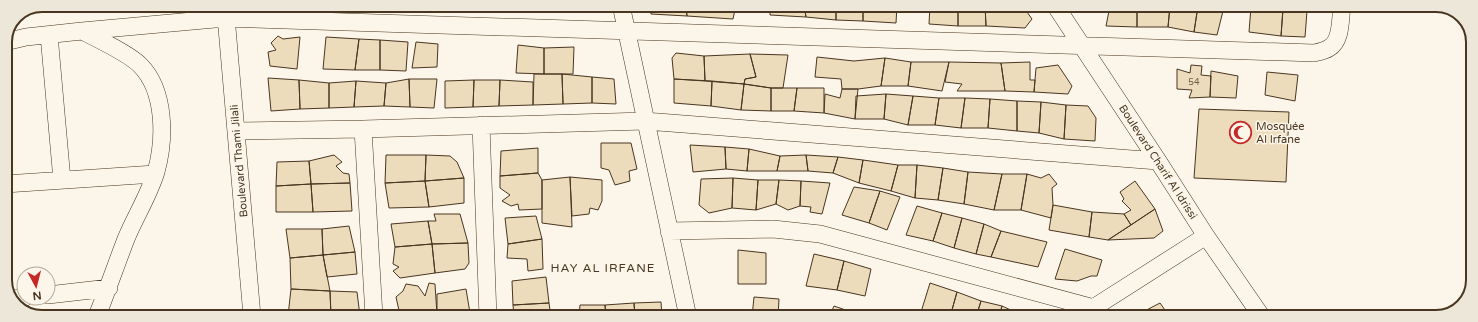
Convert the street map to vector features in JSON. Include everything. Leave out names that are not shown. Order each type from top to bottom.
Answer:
[{"type":"street","points":[[12,41],[226,12],[627,31],[1314,54],[1334,45],[1339,34],[1341,12]]},
{"type":"street","name":"Boulevard Thami Jilali","points":[[226,12],[251,310]]},
{"type":"street","points":[[623,12],[686,310]]},
{"type":"street","name":"Boulevard Charif Al Idrissi","points":[[1059,12],[1206,236],[1257,310]]},
{"type":"street","points":[[82,31],[140,64],[149,78],[157,96],[161,117],[162,134],[160,154],[155,174],[126,240],[100,310]]},
{"type":"street","points":[[48,35],[62,180]]},
{"type":"street","points":[[236,131],[645,121],[1158,161]]},
{"type":"street","points":[[481,125],[488,310]]},
{"type":"street","points":[[363,129],[374,310]]},
{"type":"street","points":[[12,184],[155,174]]},
{"type":"street","points":[[669,231],[773,230],[820,234],[1090,310]]},
{"type":"street","points":[[1100,310],[1206,236]]},
{"type":"street","points":[[56,294],[109,288]]},
{"type":"building","points":[[651,12],[687,12],[687,16],[651,14]]},
{"type":"building","points":[[687,12],[734,12],[733,19],[687,16]]},
{"type":"building","points":[[770,12],[805,12],[806,17],[770,15]]},
{"type":"building","points":[[805,12],[836,12],[836,20],[806,17]]},
{"type":"building","points":[[836,12],[863,12],[863,21],[836,20]]},
{"type":"building","points":[[863,12],[897,12],[896,23],[863,21]]},
{"type":"building","points":[[930,12],[958,12],[958,26],[929,24]]},
{"type":"building","points":[[958,12],[985,12],[986,26],[958,26]]},
{"type":"building","points":[[985,12],[1027,12],[1032,19],[1025,28],[986,26]]},
{"type":"building","points":[[1109,12],[1137,12],[1137,27],[1106,26]]},
{"type":"building","points":[[1137,12],[1169,12],[1168,27],[1137,27]]},
{"type":"building","points":[[1169,12],[1197,12],[1194,32],[1168,27]]},
{"type":"building","points":[[1197,12],[1223,12],[1217,35],[1194,32]]},
{"type":"building","points":[[1251,12],[1283,12],[1281,36],[1249,32]]},
{"type":"building","points":[[1283,12],[1307,12],[1305,37],[1281,36]]},
{"type":"building","points":[[278,36],[283,39],[300,37],[297,69],[270,66],[268,52],[276,50],[271,43]]},
{"type":"building","points":[[326,37],[359,39],[355,70],[323,69]]},
{"type":"building","points":[[359,39],[380,40],[380,70],[355,70]]},
{"type":"building","points":[[380,40],[408,42],[406,71],[380,70]]},
{"type":"building","points":[[416,42],[438,44],[437,67],[412,68]]},
{"type":"building","points":[[518,45],[544,48],[544,74],[516,73]]},
{"type":"building","points":[[574,47],[573,74],[544,74],[544,48]]},
{"type":"building","points":[[676,53],[704,56],[705,81],[674,79],[672,58]]},
{"type":"building","points":[[750,54],[756,77],[745,79],[744,84],[705,81],[704,56]]},
{"type":"building","points":[[750,54],[788,55],[783,88],[771,88],[744,84],[745,79],[756,77]]},
{"type":"building","points":[[817,57],[854,61],[885,58],[881,86],[858,89],[842,89],[841,79],[815,77]]},
{"type":"building","points":[[885,58],[911,62],[908,86],[881,86]]},
{"type":"building","points":[[911,62],[949,62],[942,91],[908,86]]},
{"type":"building","points":[[949,62],[1001,63],[1005,91],[957,91],[962,84],[945,82]]},
{"type":"building","points":[[1030,62],[1030,80],[1035,80],[1034,92],[1005,91],[1001,63]]},
{"type":"building","points":[[1058,65],[1072,86],[1068,94],[1034,92],[1036,68]]},
{"type":"building","points":[[1191,65],[1202,66],[1201,75],[1211,76],[1210,97],[1189,98],[1192,90],[1177,89],[1177,69],[1190,73]]},
{"type":"building","points":[[1211,71],[1238,76],[1236,98],[1210,97]]},
{"type":"building","points":[[1267,72],[1298,75],[1295,101],[1265,95]]},
{"type":"building","points":[[534,74],[562,74],[563,104],[533,105]]},
{"type":"building","points":[[562,74],[592,77],[592,103],[563,104]]},
{"type":"building","points":[[592,77],[614,79],[616,104],[592,103]]},
{"type":"building","points":[[268,78],[299,80],[300,109],[271,111]]},
{"type":"building","points":[[409,79],[437,79],[434,108],[410,107]]},
{"type":"building","points":[[409,79],[410,107],[384,106],[386,83]]},
{"type":"building","points":[[674,79],[712,81],[711,106],[674,103]]},
{"type":"building","points":[[299,80],[329,83],[329,108],[300,109]]},
{"type":"building","points":[[474,80],[500,80],[499,106],[473,107]]},
{"type":"building","points":[[474,80],[473,107],[445,108],[445,81]]},
{"type":"building","points":[[500,80],[533,82],[533,105],[499,106]]},
{"type":"building","points":[[356,81],[386,83],[384,106],[354,107]]},
{"type":"building","points":[[356,81],[354,107],[329,108],[329,83]]},
{"type":"building","points":[[712,81],[744,84],[741,110],[711,106]]},
{"type":"building","points":[[744,84],[771,88],[771,111],[741,110]]},
{"type":"building","points":[[771,88],[797,88],[794,111],[771,111]]},
{"type":"building","points":[[797,88],[824,88],[824,113],[794,111]]},
{"type":"building","points":[[842,89],[858,89],[855,119],[824,113],[825,94],[840,98]]},
{"type":"building","points":[[886,94],[884,119],[855,119],[856,96]]},
{"type":"building","points":[[886,94],[913,96],[908,125],[884,119]]},
{"type":"building","points":[[913,96],[939,98],[935,125],[908,125]]},
{"type":"building","points":[[939,98],[965,98],[961,128],[935,125]]},
{"type":"building","points":[[965,98],[990,99],[988,128],[961,128]]},
{"type":"building","points":[[990,99],[1017,101],[1017,131],[988,128]]},
{"type":"building","points":[[1017,101],[1041,102],[1039,133],[1017,131]]},
{"type":"building","points":[[1041,102],[1066,105],[1064,139],[1039,133]]},
{"type":"building","points":[[1066,105],[1088,106],[1096,118],[1095,141],[1064,139]]},
{"type":"building","name":"Mosquée Al Irfane","points":[[1199,109],[1289,112],[1286,182],[1194,178]]},
{"type":"building","points":[[601,143],[631,143],[637,169],[629,171],[630,181],[615,185],[609,170],[601,168]]},
{"type":"building","points":[[690,145],[725,147],[726,169],[693,172]]},
{"type":"building","points":[[725,147],[749,149],[747,171],[726,169]]},
{"type":"building","points":[[538,148],[538,173],[500,176],[501,151]]},
{"type":"building","points":[[749,149],[780,156],[777,171],[747,171]]},
{"type":"building","points":[[334,155],[342,162],[336,166],[343,173],[349,174],[350,183],[311,184],[309,161]]},
{"type":"building","points":[[386,155],[426,155],[425,181],[385,183]]},
{"type":"building","points":[[426,155],[450,156],[457,162],[464,178],[425,181]]},
{"type":"building","points":[[806,155],[838,157],[833,173],[808,171]]},
{"type":"building","points":[[806,155],[808,171],[777,171],[780,156]]},
{"type":"building","points":[[838,157],[863,160],[859,183],[833,173]]},
{"type":"building","points":[[863,160],[898,165],[891,191],[859,183]]},
{"type":"building","points":[[309,161],[311,184],[276,186],[277,162]]},
{"type":"building","points":[[898,165],[917,165],[915,198],[891,191]]},
{"type":"building","points":[[917,165],[943,168],[938,200],[915,198]]},
{"type":"building","points":[[943,168],[968,172],[964,204],[938,200]]},
{"type":"building","points":[[968,172],[1002,174],[994,210],[964,204]]},
{"type":"building","points":[[538,173],[542,180],[542,209],[519,210],[518,204],[511,206],[502,201],[510,195],[500,188],[500,176]]},
{"type":"building","points":[[1002,174],[1027,174],[1021,210],[994,210]]},
{"type":"building","points":[[1027,174],[1041,178],[1049,174],[1057,184],[1052,188],[1053,205],[1051,218],[1021,210]]},
{"type":"building","points":[[570,177],[602,180],[602,201],[598,210],[590,208],[589,214],[572,216]]},
{"type":"building","points":[[570,177],[572,227],[542,223],[542,180]]},
{"type":"building","points":[[464,178],[464,203],[429,207],[425,181]]},
{"type":"building","points":[[733,178],[758,180],[756,210],[732,208]]},
{"type":"building","points":[[733,178],[732,208],[709,213],[699,205],[701,179]]},
{"type":"building","points":[[758,180],[779,180],[776,204],[756,210]]},
{"type":"building","points":[[779,180],[801,181],[800,206],[788,210],[776,204]]},
{"type":"building","points":[[425,181],[429,207],[389,208],[385,183]]},
{"type":"building","points":[[801,181],[830,183],[822,214],[810,212],[811,207],[800,206]]},
{"type":"building","points":[[1135,181],[1155,209],[1131,225],[1124,214],[1131,210],[1122,201],[1124,199],[1120,192]]},
{"type":"building","points":[[350,183],[352,211],[313,212],[311,184]]},
{"type":"building","points":[[311,184],[313,212],[276,212],[276,186]]},
{"type":"building","points":[[854,187],[880,191],[869,223],[842,215]]},
{"type":"building","points":[[880,191],[900,197],[887,230],[869,223]]},
{"type":"building","points":[[1053,205],[1092,212],[1089,237],[1049,230]]},
{"type":"building","points":[[917,206],[942,213],[933,241],[906,235]]},
{"type":"building","points":[[1155,209],[1163,231],[1154,238],[1108,240]]},
{"type":"building","points":[[1092,212],[1124,214],[1131,225],[1108,240],[1089,237]]},
{"type":"building","points":[[942,213],[962,218],[954,248],[933,241]]},
{"type":"building","points":[[434,214],[460,214],[468,243],[432,244],[428,221],[436,221]]},
{"type":"building","points":[[536,216],[542,239],[508,244],[505,218]]},
{"type":"building","points":[[962,218],[984,224],[976,254],[954,248]]},
{"type":"building","points":[[428,221],[432,244],[395,247],[391,224]]},
{"type":"building","points":[[984,224],[1001,231],[991,257],[976,254]]},
{"type":"building","points":[[349,226],[355,252],[323,255],[322,229]]},
{"type":"building","points":[[286,229],[322,229],[323,255],[290,258]]},
{"type":"building","points":[[1001,231],[1047,242],[1038,267],[991,257]]},
{"type":"building","points":[[542,239],[543,269],[528,271],[527,259],[507,258],[508,244]]},
{"type":"building","points":[[468,243],[469,263],[465,269],[435,273],[432,244]]},
{"type":"building","points":[[432,244],[435,273],[400,278],[393,271],[399,267],[393,264],[395,247]]},
{"type":"building","points":[[1065,249],[1102,260],[1097,276],[1091,276],[1077,281],[1055,279]]},
{"type":"building","points":[[738,250],[766,253],[766,284],[738,284]]},
{"type":"building","points":[[355,252],[357,274],[327,277],[323,255]]},
{"type":"building","points":[[814,254],[844,261],[837,290],[806,286]]},
{"type":"building","points":[[323,255],[330,291],[291,289],[290,258]]},
{"type":"building","points":[[844,261],[871,269],[865,296],[837,290]]},
{"type":"building","points":[[546,277],[549,303],[513,305],[512,281]]},
{"type":"building","points":[[429,283],[435,284],[437,310],[399,310],[396,297],[403,291],[406,284],[418,286],[425,296]]},
{"type":"building","points":[[930,283],[957,292],[952,310],[922,310]]},
{"type":"building","points":[[291,289],[330,291],[331,310],[289,310]]},
{"type":"building","points":[[466,289],[470,310],[437,310],[437,294]]},
{"type":"building","points":[[330,291],[357,292],[359,310],[331,310]]},
{"type":"building","points":[[957,292],[981,301],[978,310],[952,310]]},
{"type":"building","points":[[754,297],[779,299],[778,310],[753,310]]},
{"type":"building","points":[[981,301],[1002,306],[1001,310],[978,310]]},
{"type":"building","points":[[661,302],[662,310],[634,310],[634,303]]},
{"type":"building","points":[[549,303],[550,310],[513,310],[513,305]]},
{"type":"building","points":[[634,303],[634,310],[605,310],[605,305]]},
{"type":"building","points":[[1160,303],[1165,310],[1146,310]]},
{"type":"building","points":[[580,305],[605,305],[605,310],[580,310]]},
{"type":"building","points":[[834,306],[846,310],[832,310]]},
{"type":"building","points":[[1002,306],[1011,310],[1001,310]]},
{"type":"place","name":"Mosquée Al Irfane","points":[[1240,132]]},
{"type":"district","name":"HAY AL IRFANE","points":[[603,268]]}]
